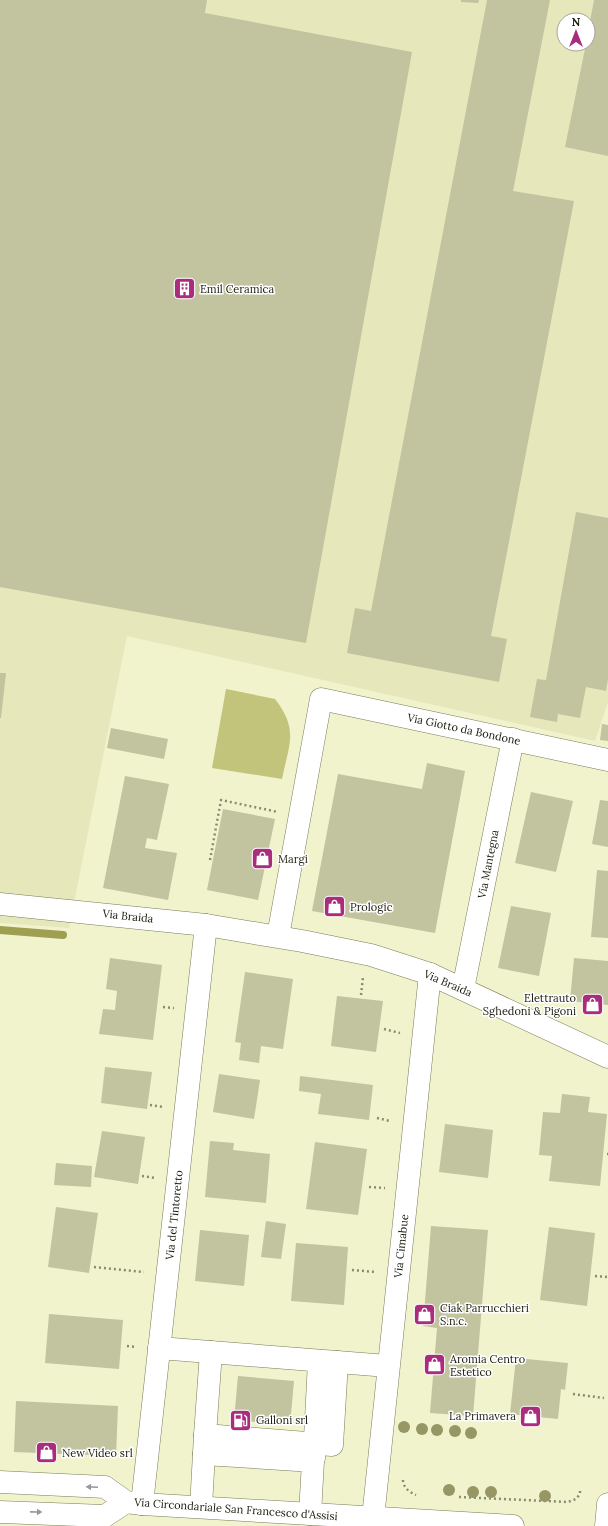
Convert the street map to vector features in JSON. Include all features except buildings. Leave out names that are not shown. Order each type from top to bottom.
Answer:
[{"type":"street","name":"Via Giotto da Bondone","points":[[278,936],[321,699],[608,760]]},
{"type":"street","name":"Via Mantegna","points":[[463,989],[513,739]]},
{"type":"street","name":"Via Braida","points":[[0,904],[206,925],[278,936],[371,955],[430,974],[608,1057]]},
{"type":"street","name":"Via del Tintoretto","points":[[134,1503],[159,1348],[206,925]]},
{"type":"street","name":"Via Cimabue","points":[[373,1518],[430,974]]},
{"type":"street","points":[[159,1348],[388,1366]]},
{"type":"street","points":[[201,1507],[211,1352]]},
{"type":"street","points":[[310,1514],[314,1452],[328,1362]]},
{"type":"street","points":[[204,1444],[314,1452]]},
{"type":"street","name":"Via Circondariale San Francesco d'Assisi","points":[[0,1482],[105,1487],[134,1503],[310,1514],[350,1521],[373,1518],[513,1526]]},
{"type":"street","name":"Via Circondariale San Francesco d'Assisi","points":[[0,1512],[105,1516],[134,1503]]},
{"type":"street","points":[[606,1526],[608,1504]]},
{"type":"path","points":[[210,860],[221,800],[282,812]]},
{"type":"path","points":[[361,995],[364,972]]},
{"type":"path","points":[[384,1029],[402,1034]]},
{"type":"path","points":[[377,1118],[391,1122]]},
{"type":"path","points":[[142,1176],[161,1180]]},
{"type":"path","points":[[369,1187],[391,1189]]},
{"type":"path","points":[[94,1267],[151,1273]]},
{"type":"path","points":[[352,1270],[382,1273]]},
{"type":"path","points":[[595,1276],[608,1277]]},
{"type":"path","points":[[572,1394],[604,1398]]},
{"type":"path","points":[[402,1474],[403,1484],[408,1491],[414,1494],[422,1495]]},
{"type":"path","points":[[453,1496],[568,1502],[580,1494],[580,1489]]},
{"type":"shaded area","points":[[0,0],[608,0],[608,702],[595,741],[127,636],[69,928],[0,923]]},
{"type":"shaded area","points":[[226,689],[275,699],[282,710],[290,729],[290,738],[282,779],[212,768]]},
{"type":"waterway","points":[[0,930],[63,935]]},
{"type":"place","name":"Emil Ceramica","points":[[185,289]]},
{"type":"place","name":"Margi","points":[[262,859]]},
{"type":"place","name":"Prologic","points":[[335,907]]},
{"type":"place","name":"Elettrauto Sghedoni & Pigoni","points":[[592,1004]]},
{"type":"place","name":"Ciak Parrucchieri S.n.c.","points":[[424,1314]]},
{"type":"place","name":"Aromia Centro Estetico","points":[[434,1365]]},
{"type":"place","name":"La Primavera","points":[[531,1416]]},
{"type":"place","name":"Galloni srl","points":[[240,1420]]},
{"type":"place","name":"New Video srl","points":[[47,1453]]}]
